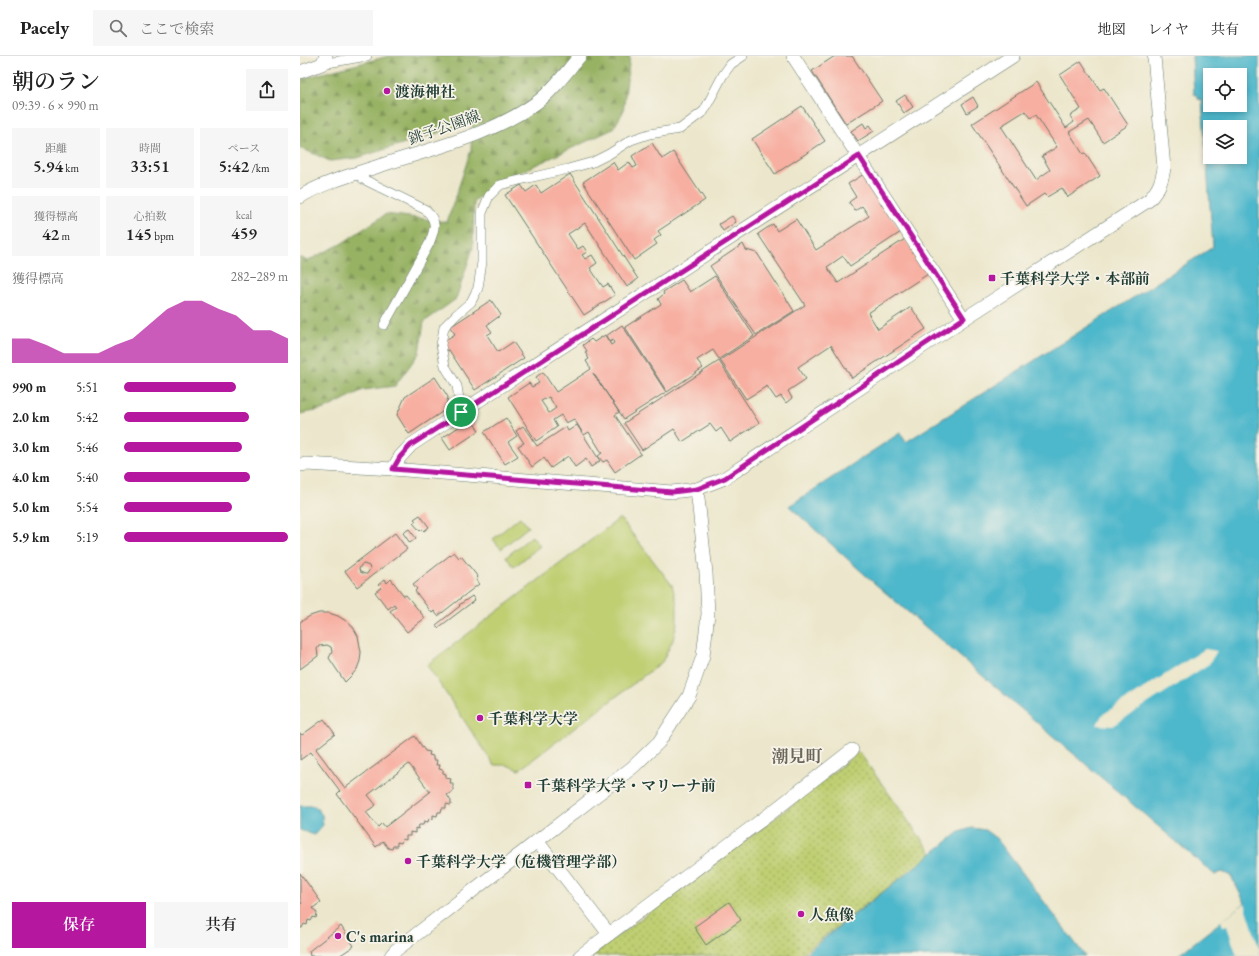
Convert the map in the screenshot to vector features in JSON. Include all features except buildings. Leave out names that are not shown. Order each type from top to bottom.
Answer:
[{"type":"street","points":[[300,72],[324,60],[367,56]]},
{"type":"street","name":"銚子公園線","points":[[300,197],[318,188],[358,173],[463,139],[496,126],[521,113],[537,102],[550,91],[580,56]]},
{"type":"street","points":[[461,412],[458,386],[445,366],[441,345],[444,327],[471,302],[478,288],[482,262],[482,213],[488,196],[500,186],[593,162],[631,140],[649,134],[680,129],[704,111],[723,76],[732,64],[742,56]]},
{"type":"street","points":[[794,56],[964,318]]},
{"type":"street","points":[[393,469],[400,457],[411,445],[1013,56]]},
{"type":"street","points":[[300,465],[306,464],[393,469],[672,492],[697,489],[725,478],[964,318],[1149,200],[1157,192],[1162,182],[1164,168],[1154,56]]},
{"type":"street","points":[[358,173],[363,179],[426,210],[433,217],[433,234],[384,325]]},
{"type":"street","points":[[391,956],[396,950],[633,767],[659,742],[690,696],[703,656],[708,614],[706,573],[697,489]]},
{"type":"street","points":[[580,956],[852,750]]},
{"type":"street","points":[[537,841],[609,934]]},
{"type":"green space","points":[[389,56],[630,56],[623,112],[613,129],[501,181],[474,201],[473,247],[456,299],[424,322],[419,353],[395,386],[363,390],[325,409],[300,414],[300,257],[307,261],[341,244],[386,214],[447,222],[471,150],[472,122],[357,158],[330,161],[300,149],[300,79]]},
{"type":"green space","points":[[520,517],[528,527],[501,549],[493,539]]},
{"type":"green space","points":[[620,518],[672,585],[677,604],[677,623],[673,640],[662,662],[519,770],[507,765],[494,765],[427,665]]},
{"type":"green space","points":[[532,536],[540,546],[514,567],[506,557]]},
{"type":"green space","points":[[859,752],[932,854],[799,956],[591,956],[770,822]]},
{"type":"water","points":[[1192,56],[1259,56],[1259,956],[1177,956],[1245,903],[1231,876],[1222,872],[1215,875],[873,582],[789,506],[900,433],[906,442],[1213,247],[1207,164],[1247,164],[1247,120],[1203,120],[1202,100],[1198,99],[1197,95],[1194,94]]},
{"type":"water","points":[[300,806],[315,806],[322,815],[323,825],[314,835],[300,830]]},
{"type":"water","points":[[972,828],[985,830],[997,839],[1085,956],[802,956],[959,832]]},
{"type":"pier","points":[[1205,649],[1217,651],[1209,664],[1113,726],[1097,725],[1102,715]]},
{"type":"pier","points":[[1245,903],[1259,948],[1259,956],[1237,956],[1227,926],[1223,926],[1221,921]]},
{"type":"place","name":"渡海神社","points":[[387,91]]},
{"type":"place","name":"千葉科学大学・本部前","points":[[992,278]]},
{"type":"place","name":"千葉科学大学","points":[[480,718]]},
{"type":"place","name":"千葉科学大学・マリーナ前","points":[[528,785]]},
{"type":"place","name":"千葉科学大学（危機管理学部）","points":[[408,861]]},
{"type":"place","name":"人魚像","points":[[801,914]]},
{"type":"place","name":"C's marina","points":[[338,936]]},
{"type":"district","name":"潮見町","points":[[797,756]]},
{"type":"route","points":[[859,156],[964,318],[725,478],[697,489],[672,492],[393,469],[400,457],[411,445],[461,412],[859,156]]}]
